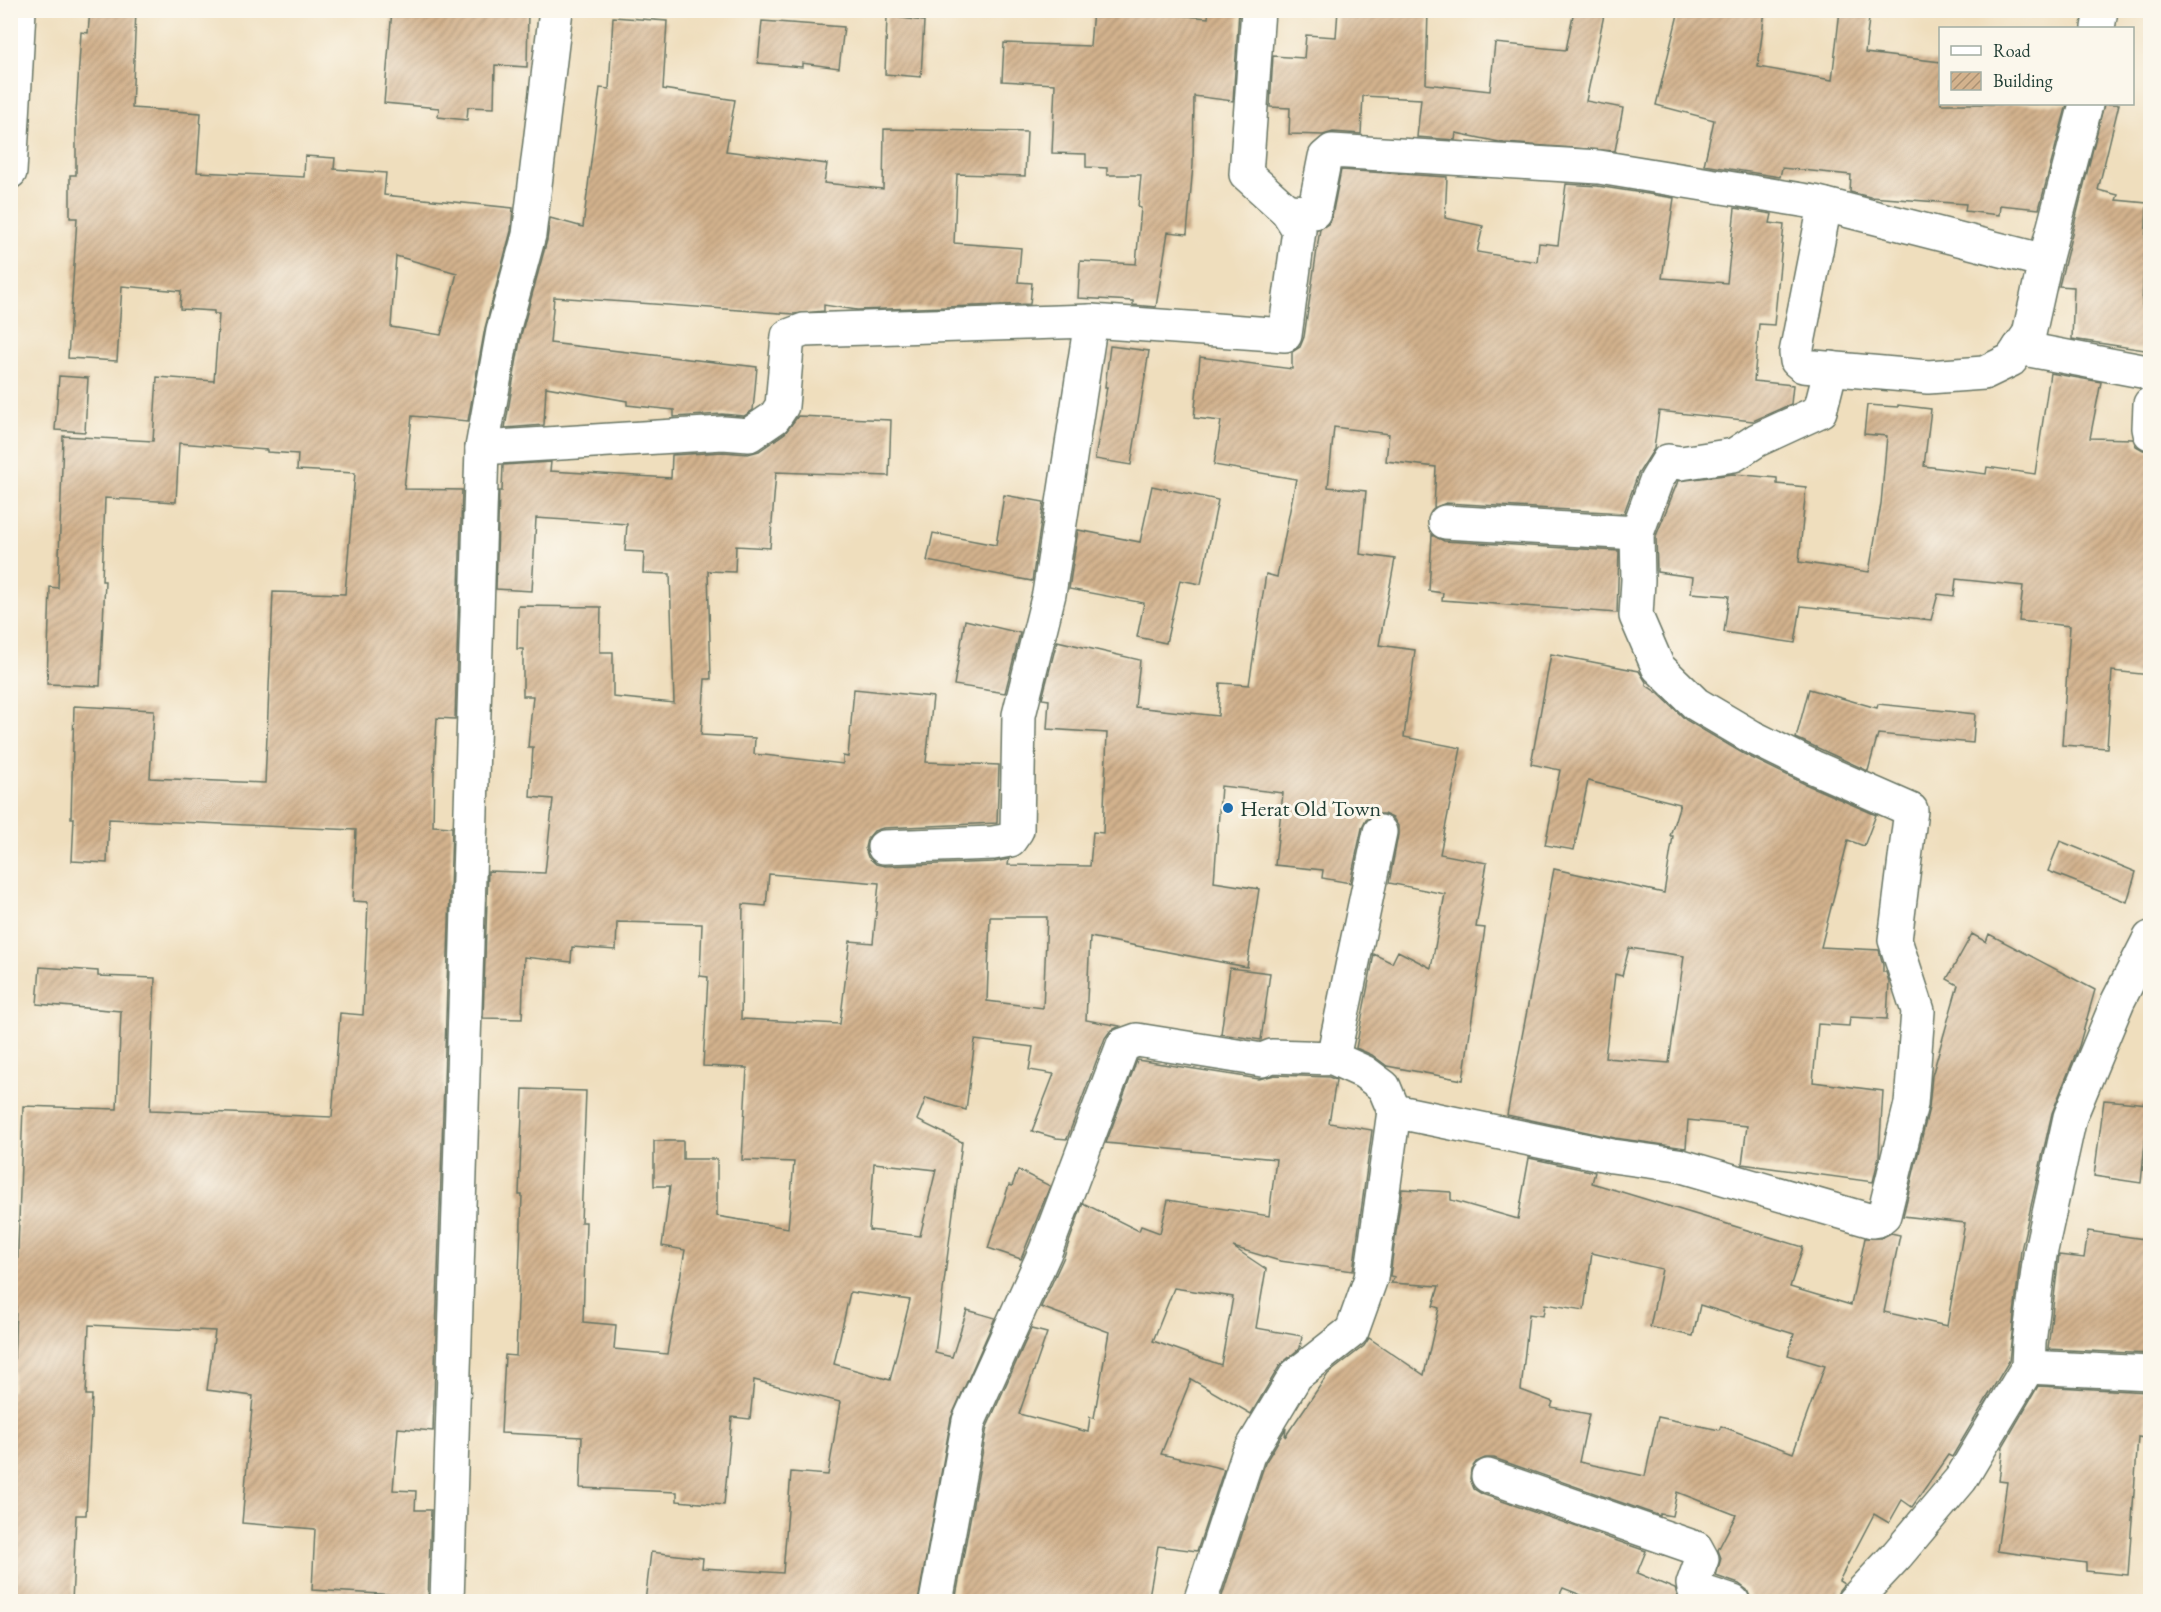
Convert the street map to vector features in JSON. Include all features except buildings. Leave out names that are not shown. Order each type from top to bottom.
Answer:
[{"type":"street","points":[[10,172],[19,10]]},
{"type":"street","points":[[447,1602],[482,448],[503,331],[529,235],[556,10]]},
{"type":"street","points":[[482,448],[723,434],[749,435],[779,412],[782,406],[788,336],[804,330],[1091,321],[1285,335],[1299,230],[1287,211],[1246,174],[1258,10]]},
{"type":"street","points":[[2098,27],[2101,10]]},
{"type":"street","points":[[1826,205],[1796,353],[1797,361],[1803,366],[1928,377],[1984,374],[2011,360],[2029,334],[2045,261],[2086,105]]},
{"type":"street","points":[[1287,211],[1314,212],[1325,157],[1332,152],[1599,167],[1826,205],[2045,261]]},
{"type":"street","points":[[884,847],[993,843],[1010,840],[1017,830],[1019,716],[1049,594],[1091,321]]},
{"type":"street","points":[[2019,348],[2147,372],[2151,375]]},
{"type":"street","points":[[1394,1111],[1612,1156],[1678,1165],[1872,1221],[1884,1215],[1911,1104],[1918,1011],[1896,940],[1911,810],[1813,767],[1752,737],[1696,704],[1658,667],[1636,616],[1637,533],[1656,481],[1668,461],[1681,463],[1734,455],[1757,440],[1820,411],[1831,368]]},
{"type":"street","points":[[2151,404],[2149,428],[2151,433]]},
{"type":"street","points":[[1445,522],[1637,533]]},
{"type":"street","points":[[1333,1058],[1380,832]]},
{"type":"street","points":[[1853,1602],[1898,1555],[1961,1479],[2028,1367],[2040,1255],[2070,1117],[2118,1001],[2151,938]]},
{"type":"street","points":[[936,1602],[969,1420],[1045,1252],[1123,1045],[1137,1040],[1262,1060],[1272,1056],[1333,1058],[1364,1072],[1384,1087],[1394,1111],[1371,1278],[1352,1331],[1296,1375],[1248,1455],[1200,1602]]},
{"type":"street","points":[[2028,1367],[2151,1373]]},
{"type":"street","points":[[1488,1476],[1696,1548],[1702,1559],[1693,1584],[1694,1589],[1733,1602]]},
{"type":"place","name":"Herat Old Town","points":[[1228,808]]}]
